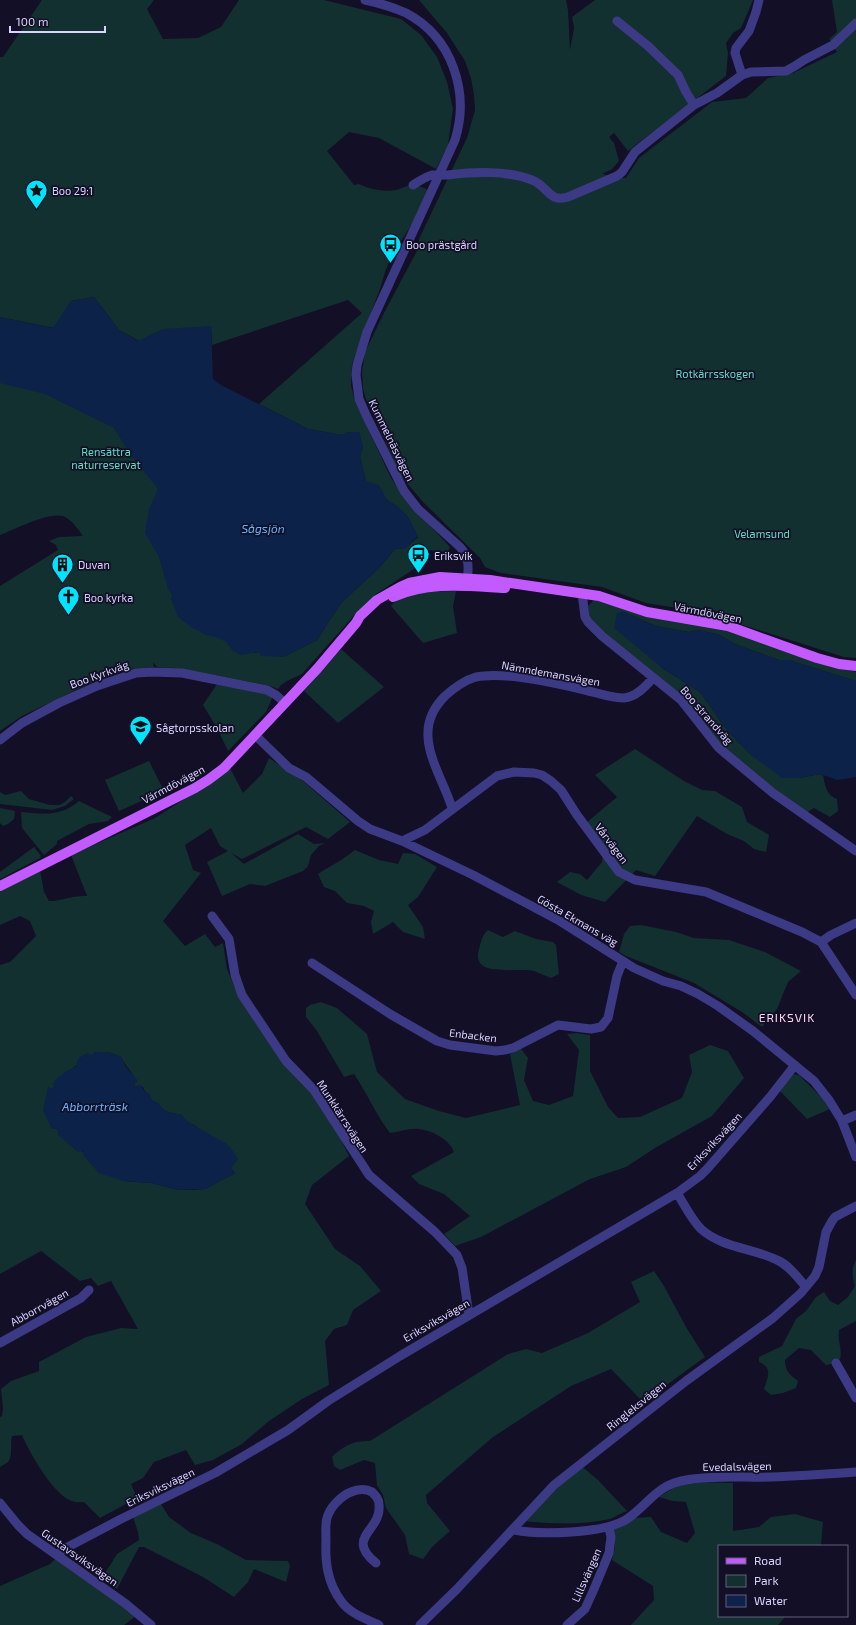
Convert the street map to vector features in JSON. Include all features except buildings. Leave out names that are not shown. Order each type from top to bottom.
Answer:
[{"type":"main road","name":"Värmdövägen","points":[[0,886],[208,780],[224,768],[317,670],[356,624],[360,616],[377,600],[400,587],[417,580],[429,578],[467,582],[519,583],[599,596],[647,612],[728,626],[817,658],[839,664],[856,666]]},
{"type":"street","name":"Kummelnäsvägen","points":[[365,0],[396,8],[413,18],[436,38],[452,65],[456,75],[460,96],[460,122],[455,140],[367,332],[357,365],[356,375],[362,406],[395,477],[418,509],[463,550],[468,560],[467,582]]},
{"type":"street","points":[[742,75],[736,48],[749,31],[759,0]]},
{"type":"street","points":[[617,21],[648,46],[678,75],[694,105]]},
{"type":"street","points":[[412,185],[425,178],[440,175],[477,172],[517,176],[538,183],[555,198],[562,199],[617,176],[622,172],[635,152],[694,105],[726,88],[742,75],[751,72],[786,71],[833,45],[856,23]]},
{"type":"street","name":"Boo strandväg","points":[[579,593],[585,617],[588,622],[602,636],[681,700],[718,747],[773,793],[856,851]]},
{"type":"street","name":"Boo Kyrkväg","points":[[0,740],[22,723],[59,703],[112,680],[136,673],[182,673],[267,690],[276,695],[285,703]]},
{"type":"street","name":"Nämndemansvägen","points":[[452,808],[429,749],[428,726],[434,708],[452,690],[476,677],[503,676],[564,685],[622,698],[636,693],[644,688],[653,678]]},
{"type":"street","name":"Gösta Ekmans väg","points":[[255,735],[289,768],[306,777],[358,821],[370,829],[402,841],[473,875],[558,920],[623,961],[663,981],[681,986],[698,994],[753,1032],[795,1066],[805,1072],[823,1091],[842,1121],[856,1157]]},
{"type":"street","name":"Vårvägen","points":[[402,841],[425,830],[452,808],[486,784],[505,773],[524,772],[542,775],[561,790],[614,867],[625,876],[648,882],[706,892],[802,932],[821,942],[856,995]]},
{"type":"street","name":"Munkkärrsvägen","points":[[212,916],[229,939],[235,975],[242,995],[286,1061],[314,1090],[369,1175],[435,1232],[457,1255],[462,1268],[469,1315]]},
{"type":"street","points":[[821,942],[856,923]]},
{"type":"street","name":"Enbacken","points":[[312,962],[390,1014],[437,1041],[450,1045],[496,1051],[513,1048],[558,1025],[591,1029],[601,1027],[608,1018],[623,961]]},
{"type":"street","name":"Eriksviksvägen","points":[[57,1555],[64,1549],[121,1519],[215,1473],[288,1430],[373,1372],[677,1193],[707,1169],[766,1102],[795,1066]]},
{"type":"street","points":[[842,1121],[856,1115]]},
{"type":"street","points":[[677,1193],[696,1223],[708,1234],[723,1242],[778,1260],[789,1268],[806,1287]]},
{"type":"street","name":"Ringleksvägen","points":[[420,1625],[514,1530],[554,1485],[572,1469],[618,1436],[686,1381],[774,1318],[806,1287],[819,1267],[826,1232],[835,1217],[856,1206]]},
{"type":"street","name":"Abborrvägen","points":[[0,1343],[81,1298],[89,1290]]},
{"type":"street","points":[[836,1363],[856,1398]]},
{"type":"street","name":"Evedalsvägen","points":[[514,1530],[527,1532],[552,1532],[609,1528],[625,1520],[662,1488],[686,1480],[718,1476],[771,1477],[856,1472]]},
{"type":"street","points":[[376,1562],[368,1556],[364,1550],[363,1544],[380,1512],[379,1503],[376,1496],[370,1491],[363,1489],[356,1490],[343,1497],[335,1504],[327,1518],[326,1565],[333,1586],[341,1601],[348,1608],[379,1625]]},
{"type":"street","name":"Gustavsviksvägen","points":[[0,1503],[22,1530],[126,1604],[151,1625]]},
{"type":"street","name":"Lillsvängen","points":[[566,1625],[585,1609],[594,1589],[609,1553],[611,1537],[609,1528]]},
{"type":"green space","name":"Rensättra naturreservat","points":[[42,0],[154,0],[147,9],[163,39],[198,38],[221,27],[239,0],[324,0],[401,19],[421,35],[437,57],[447,82],[453,109],[448,145],[436,169],[379,138],[349,132],[327,151],[354,185],[359,184],[373,189],[387,191],[416,185],[428,190],[412,224],[392,255],[385,272],[352,364],[351,386],[355,401],[391,478],[405,499],[450,547],[448,552],[427,550],[424,565],[414,569],[376,594],[358,611],[302,674],[287,681],[278,689],[270,686],[183,669],[157,667],[153,662],[154,667],[130,669],[105,678],[105,676],[22,716],[0,731],[0,586],[58,550],[56,545],[49,541],[59,537],[83,536],[69,519],[57,515],[40,519],[0,535],[0,355],[100,374],[255,653],[257,652],[283,657],[317,640],[341,603],[379,568],[395,549],[405,548],[418,537],[408,517],[398,507],[387,500],[374,485],[366,481],[360,457],[363,448],[359,432],[348,432],[342,435],[308,429],[259,404],[362,313],[348,300],[212,345],[211,326],[139,341],[119,330],[94,297],[71,301],[54,328],[0,317],[0,57],[3,57]]},
{"type":"green space","points":[[419,0],[566,0],[570,50],[574,28],[572,17],[595,0],[753,0],[741,28],[733,33],[726,43],[728,53],[726,76],[628,151],[614,133],[609,137],[614,143],[619,161],[612,169],[602,174],[626,178],[639,158],[712,102],[746,98],[768,78],[793,73],[837,52],[829,39],[837,32],[832,0],[856,0],[856,658],[844,657],[702,612],[646,603],[602,587],[501,573],[485,567],[480,558],[423,502],[401,476],[366,399],[363,389],[362,372],[365,352],[418,249],[419,239],[467,138],[475,110],[471,78],[465,61],[447,33]]},
{"type":"green space","points":[[456,591],[453,606],[457,633],[423,643],[391,606],[404,597],[412,594],[421,592]]},
{"type":"green space","points":[[594,600],[645,615],[727,630],[830,666],[856,672],[856,681],[789,660],[779,660],[735,644],[720,635],[699,630],[689,632],[656,626],[624,612],[662,668],[700,692],[727,730],[750,754],[766,765],[799,778],[820,774],[823,775],[828,792],[837,799],[838,811],[830,817],[814,808],[806,813],[729,754],[686,700],[590,621],[588,606]]},
{"type":"green space","points":[[341,649],[384,687],[338,723],[304,691]]},
{"type":"green space","points":[[217,684],[265,693],[273,696],[266,712],[228,751],[218,730],[203,705]]},
{"type":"green space","points":[[635,749],[684,781],[702,790],[715,791],[742,807],[747,822],[769,835],[766,852],[754,849],[744,841],[727,834],[697,816],[655,876],[636,870],[605,902],[581,895],[557,882],[570,872],[580,874],[587,880],[602,862],[603,846],[586,823],[617,797],[595,775]]},
{"type":"green space","points":[[269,758],[303,781],[350,822],[328,839],[306,827],[242,859],[231,853],[244,864],[298,834],[314,844],[325,843],[319,846],[311,855],[308,866],[303,871],[265,886],[250,884],[222,896],[207,862],[228,851],[220,846],[211,828],[185,845],[193,870],[201,873],[163,921],[185,946],[205,934],[215,947],[223,943],[227,969],[235,988],[333,1123],[349,1156],[312,1185],[305,1204],[335,1249],[360,1266],[381,1291],[353,1310],[347,1325],[334,1329],[325,1341],[329,1385],[302,1399],[269,1421],[242,1444],[213,1460],[195,1465],[186,1450],[154,1462],[143,1478],[131,1484],[137,1498],[100,1518],[84,1502],[72,1501],[58,1491],[36,1462],[22,1435],[12,1436],[10,1459],[7,1463],[0,1467],[0,1417],[2,1416],[3,1408],[1,1389],[11,1381],[39,1371],[39,1362],[86,1337],[121,1328],[138,1329],[111,1281],[98,1286],[91,1278],[80,1281],[41,1251],[0,1274],[0,965],[10,962],[36,936],[30,921],[20,916],[0,925],[0,891],[40,870],[44,892],[49,901],[77,896],[87,896],[71,855],[155,818],[225,773],[230,768],[243,793],[262,774]],"holes":[[[95,1052],[108,1052],[121,1057],[135,1078],[135,1087],[143,1087],[149,1097],[163,1109],[182,1115],[186,1121],[196,1126],[235,1173],[205,1189],[192,1190],[179,1190],[151,1183],[123,1181],[58,1134],[59,1132],[57,1129],[48,1087],[52,1089],[74,1067],[93,1055]]]},
{"type":"green space","points":[[149,761],[164,791],[119,811],[105,780]]},
{"type":"green space","points":[[21,791],[29,799],[50,805],[59,805],[71,796],[74,799],[65,806],[52,810],[0,804],[0,792],[5,795]]},
{"type":"green space","points":[[79,801],[112,817],[108,821],[89,824],[57,841],[57,844],[44,855],[22,828],[21,812],[44,814],[58,812],[65,810]]},
{"type":"green space","points":[[0,808],[15,811],[14,819],[3,826],[0,823]]},
{"type":"green space","points":[[34,847],[41,856],[40,858],[0,879],[0,872]]},
{"type":"green space","points":[[355,850],[379,860],[398,864],[403,853],[415,854],[437,867],[418,897],[408,905],[423,927],[425,939],[403,932],[393,922],[373,934],[371,922],[374,911],[364,906],[347,903],[335,891],[324,887],[318,874]]},
{"type":"green space","points":[[641,925],[676,932],[694,938],[729,940],[765,952],[801,971],[788,982],[777,1009],[762,1027],[742,1012],[694,983],[619,952],[624,934],[630,926]]},
{"type":"green space","points":[[488,930],[503,937],[515,931],[536,939],[553,942],[556,945],[559,974],[551,978],[534,971],[497,970],[481,965],[478,958],[479,949],[483,936]]},
{"type":"green space","points":[[321,1002],[337,1008],[367,1034],[377,1072],[405,1099],[439,1111],[466,1118],[520,1105],[510,1054],[521,1049],[528,1058],[524,1080],[533,1101],[549,1105],[573,1096],[579,1050],[567,1034],[576,1033],[590,1035],[590,1071],[608,1107],[618,1118],[640,1117],[682,1098],[692,1072],[689,1055],[710,1045],[728,1051],[744,1078],[712,1116],[655,1148],[626,1167],[590,1179],[481,1237],[455,1246],[444,1234],[470,1216],[444,1194],[419,1184],[411,1176],[454,1152],[452,1148],[449,1143],[440,1136],[429,1131],[412,1129],[390,1133],[380,1119],[354,1074],[344,1077],[317,1031],[306,1017],[306,1008],[310,1005]]},
{"type":"green space","points":[[793,1074],[799,1075],[825,1101],[830,1109],[807,1119],[779,1090]]},
{"type":"green space","points":[[856,1260],[856,1321],[839,1330],[841,1352],[840,1359],[832,1364],[826,1365],[811,1350],[799,1348],[785,1360],[788,1372],[798,1381],[796,1388],[783,1393],[771,1395],[764,1389],[768,1377],[768,1370],[759,1362],[759,1357],[782,1346],[796,1319],[806,1311],[816,1297],[824,1292],[830,1301],[838,1305],[848,1297],[855,1286],[852,1273]]},
{"type":"green space","points":[[654,1271],[705,1357],[643,1402],[611,1369],[571,1386],[493,1437],[426,1495],[427,1503],[450,1531],[433,1546],[423,1559],[409,1554],[405,1535],[386,1508],[383,1495],[377,1485],[375,1463],[364,1460],[340,1470],[334,1466],[332,1457],[341,1449],[349,1444],[370,1441],[508,1354],[526,1349],[542,1353],[588,1333],[640,1302],[631,1282]]},
{"type":"green space","points":[[580,1465],[598,1480],[627,1511],[610,1519],[600,1521],[545,1523],[524,1521]]},
{"type":"green space","points":[[697,1482],[733,1483],[733,1531],[759,1527],[771,1517],[795,1514],[823,1522],[821,1545],[718,1545],[718,1617],[785,1617],[778,1625],[631,1625],[654,1600],[653,1586],[612,1560],[615,1546],[614,1529],[631,1518],[651,1517],[661,1532],[687,1543],[695,1533],[686,1502],[672,1501],[659,1497],[680,1484]]},
{"type":"green space","points":[[161,1504],[169,1517],[191,1533],[217,1544],[246,1560],[288,1561],[290,1566],[286,1582],[254,1569],[248,1582],[234,1597],[203,1577],[144,1547],[139,1547],[117,1589],[101,1578],[117,1554],[139,1540],[133,1517]]},
{"type":"green space","points":[[55,1559],[136,1616],[124,1625],[0,1625],[0,1586],[50,1564]]},
{"type":"water","name":"Sågsjön","points":[[94,297],[119,330],[138,341],[163,329],[211,326],[213,379],[221,385],[308,429],[342,435],[348,432],[359,432],[363,448],[360,457],[366,481],[379,485],[387,500],[398,507],[408,517],[418,536],[405,548],[395,549],[379,568],[341,603],[317,640],[283,657],[261,656],[260,653],[257,652],[241,655],[232,650],[226,642],[216,637],[206,635],[191,627],[178,617],[171,599],[172,595],[168,589],[159,557],[145,533],[149,509],[158,489],[130,454],[114,428],[45,394],[0,383],[0,317],[53,328],[71,301]]},
{"type":"water","points":[[624,612],[656,626],[689,632],[699,630],[720,635],[735,644],[779,660],[789,660],[856,681],[856,777],[837,780],[820,774],[799,778],[782,778],[750,754],[727,730],[700,692],[662,668],[614,628],[617,613]]},
{"type":"water","name":"Abborrträsk","points":[[95,1052],[108,1052],[121,1057],[126,1067],[138,1081],[134,1084],[135,1087],[140,1084],[145,1092],[150,1094],[152,1100],[159,1104],[163,1109],[182,1115],[195,1126],[227,1144],[238,1159],[232,1167],[232,1170],[235,1173],[205,1189],[179,1190],[151,1183],[123,1181],[99,1173],[83,1155],[84,1152],[78,1152],[57,1134],[59,1132],[57,1129],[52,1129],[43,1110],[48,1087],[52,1089],[54,1087],[53,1084],[60,1075],[77,1066],[77,1061],[81,1056],[87,1053],[93,1055]]},
{"type":"place","name":"Boo 29:1","points":[[37,210]]},
{"type":"place","name":"Boo prästgård","points":[[390,264]]},
{"type":"place","name":"Eriksvik","points":[[418,574]]},
{"type":"place","name":"Duvan","points":[[63,584]]},
{"type":"place","name":"Boo kyrka","points":[[69,616]]},
{"type":"place","name":"Sågtorpsskolan","points":[[141,746]]},
{"type":"district","name":"ERIKSVIK","points":[[787,1017]]},
{"type":"park label","name":"Rotkärrsskogen","points":[[715,373]]},
{"type":"park label","name":"Velamsund","points":[[762,533]]}]
